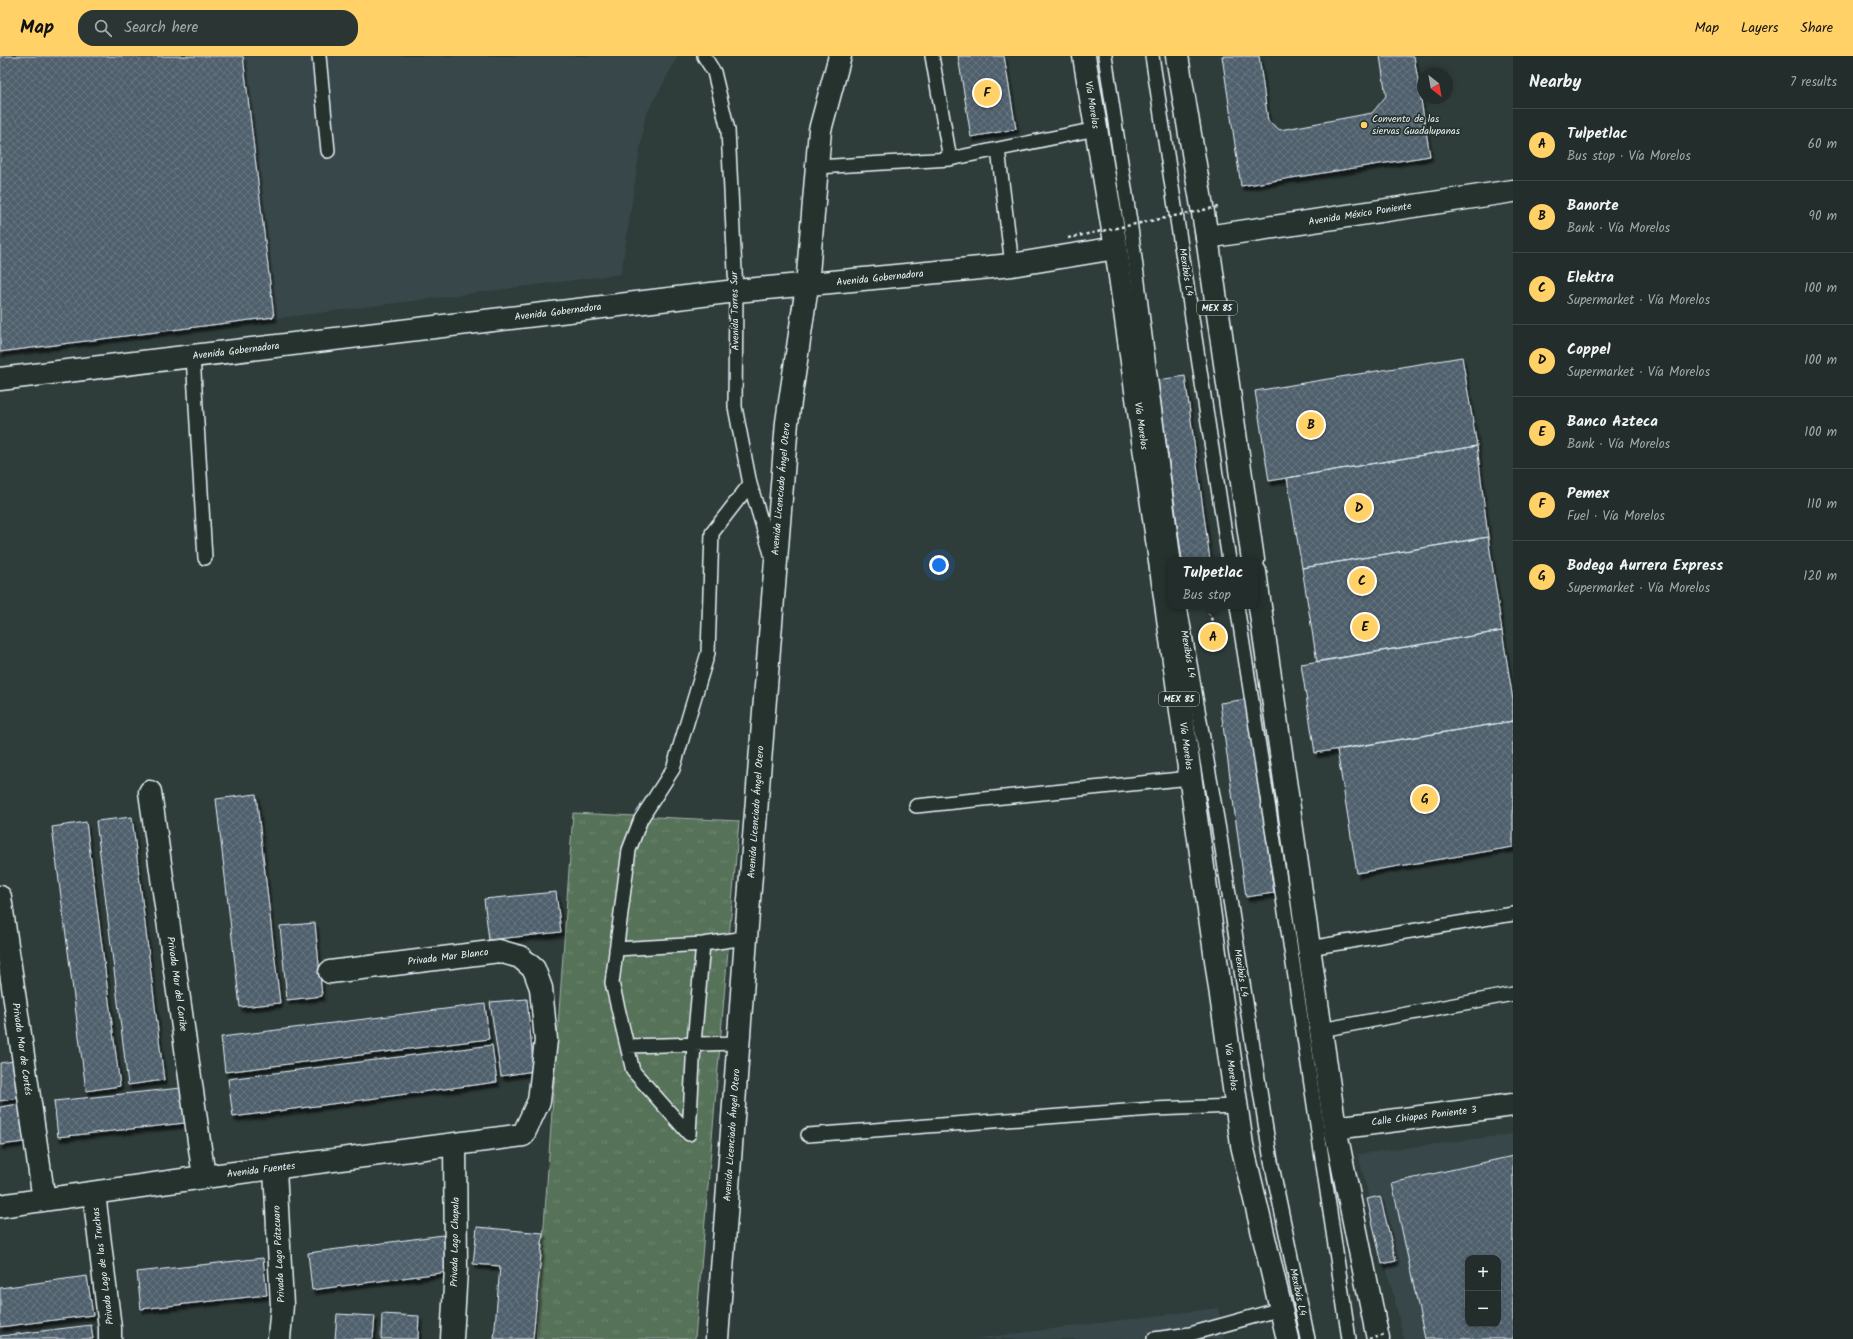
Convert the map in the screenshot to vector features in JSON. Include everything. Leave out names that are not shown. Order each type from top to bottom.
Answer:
[{"type":"main road","name":"Avenida Licenciado Ángel Otero","points":[[717,1339],[746,938],[787,422],[807,286],[820,130],[840,56]]},
{"type":"main road","name":"Vía Morelos","points":[[1084,56],[1116,248],[1242,1145],[1288,1339]]},
{"type":"main road","name":"MEX 85","points":[[1177,56],[1207,237],[1253,557]]},
{"type":"main road","name":"Avenida México Poniente","points":[[1207,237],[1513,191]]},
{"type":"main road","name":"Avenida Gobernadora","points":[[0,379],[736,291],[807,286],[1012,265],[1116,248]]},
{"type":"main road","points":[[1258,593],[1335,1128],[1382,1337]]},
{"type":"main road","name":"Privada Mar del Caribe","points":[[150,792],[204,1177]]},
{"type":"main road","name":"Privada Mar de Cortés","points":[[0,897],[44,1200]]},
{"type":"main road","name":"Privada Mar Blanco","points":[[330,972],[499,951],[520,957],[534,969],[541,988],[546,1040],[539,1101],[523,1135]]},
{"type":"main road","name":"Calle Chiapas Poniente 3","points":[[1335,1128],[1513,1104]]},
{"type":"main road","name":"Avenida Fuentes","points":[[0,1206],[204,1177],[275,1169],[523,1135]]},
{"type":"main road","name":"Privada Lago Chapala","points":[[452,1339],[456,1269],[455,1144]]},
{"type":"main road","name":"Privada Lago Pátzcuaro","points":[[275,1169],[282,1305],[279,1339]]},
{"type":"main road","name":"Privada Lago de las Truchas","points":[[94,1193],[110,1339]]},
{"type":"lane","points":[[319,56],[328,151]]},
{"type":"lane","name":"Avenida Torres Sur","points":[[704,56],[714,72],[728,130],[736,291],[735,407],[750,484],[775,566]]},
{"type":"lane","points":[[932,56],[950,159]]},
{"type":"lane","points":[[1105,56],[1131,228],[1174,557]]},
{"type":"lane","name":"Mexibús L4","points":[[1152,56],[1229,557]]},
{"type":"lane","points":[[817,166],[950,159],[1096,129]]},
{"type":"lane","points":[[998,149],[1012,265]]},
{"type":"lane","points":[[193,356],[205,558]]},
{"type":"lane","points":[[703,944],[694,1043],[689,1134],[633,1071],[612,983],[629,850],[641,819],[673,769],[708,653],[712,533],[750,484]]},
{"type":"lane","name":"Mexibús L4","points":[[1181,609],[1220,830],[1270,1161],[1308,1339]]},
{"type":"lane","points":[[1237,609],[1288,929],[1349,1339]]},
{"type":"lane","points":[[916,806],[1190,778]]},
{"type":"lane","points":[[1309,948],[1513,914]]},
{"type":"lane","points":[[616,949],[703,944],[746,938]]},
{"type":"lane","points":[[1321,1030],[1513,994]]},
{"type":"lane","points":[[627,1046],[738,1043]]},
{"type":"lane","points":[[808,1135],[1152,1109],[1236,1106]]},
{"type":"lane","points":[[1154,1339],[1190,1334],[1220,1324],[1281,1309]]},
{"type":"path","points":[[1068,238],[1218,207]]},
{"type":"path","points":[[1369,1339],[1382,1337]]},
{"type":"shaded area","points":[[0,56],[678,56],[645,117],[621,274],[0,354]]},
{"type":"shaded area","points":[[1513,1134],[1513,1339],[1404,1339],[1358,1154]]},
{"type":"shaded area","points":[[1218,1308],[1224,1339],[972,1339]]},
{"type":"green space","points":[[573,813],[739,821],[695,1339],[536,1339]]},
{"type":"building","points":[[0,56],[243,56],[274,317],[0,352]]},
{"type":"building","points":[[958,56],[1004,56],[1016,129],[971,137]]},
{"type":"building","name":"Convento de las siervas Guadalupanas","points":[[1222,56],[1259,56],[1268,121],[1280,130],[1372,113],[1386,96],[1380,56],[1414,56],[1417,75],[1417,104],[1422,104],[1430,156],[1241,186]]},
{"type":"building","points":[[1462,357],[1477,446],[1269,481],[1255,391]]},
{"type":"building","points":[[1185,376],[1210,557],[1182,557],[1158,380]]},
{"type":"building","points":[[1477,446],[1488,537],[1302,568],[1287,478]]},
{"type":"building","points":[[1488,537],[1502,631],[1317,662],[1302,568]]},
{"type":"building","points":[[1502,631],[1513,700],[1513,721],[1315,753],[1301,664]]},
{"type":"building","points":[[1247,699],[1274,893],[1246,897],[1220,703]]},
{"type":"building","points":[[1513,721],[1513,847],[1357,873],[1337,750]]},
{"type":"building","points":[[256,794],[280,1003],[240,1007],[216,799]]},
{"type":"building","points":[[132,817],[164,1080],[128,1085],[96,821]]},
{"type":"building","points":[[86,822],[120,1086],[86,1091],[52,827]]},
{"type":"building","points":[[556,892],[561,932],[489,940],[484,899]]},
{"type":"building","points":[[315,923],[322,996],[287,1000],[280,926]]},
{"type":"building","points":[[527,999],[534,1071],[501,1076],[490,1002]]},
{"type":"building","points":[[485,1004],[489,1039],[225,1072],[221,1037]]},
{"type":"building","points":[[492,1045],[497,1082],[233,1117],[228,1079]]},
{"type":"building","points":[[14,1061],[19,1098],[0,1101],[0,1063]]},
{"type":"building","points":[[181,1088],[185,1123],[58,1137],[54,1101]]},
{"type":"building","points":[[19,1104],[24,1142],[0,1145],[0,1107]]},
{"type":"building","points":[[1513,1156],[1513,1339],[1425,1339],[1392,1183]]},
{"type":"building","points":[[1380,1196],[1396,1261],[1382,1264],[1367,1199]]},
{"type":"building","points":[[477,1227],[543,1233],[533,1339],[494,1339],[500,1266],[473,1264]]},
{"type":"building","points":[[443,1235],[448,1272],[312,1290],[308,1253]]},
{"type":"building","points":[[263,1258],[267,1295],[141,1309],[137,1272]]},
{"type":"building","points":[[87,1276],[93,1315],[0,1327],[0,1288]]},
{"type":"building","points":[[337,1314],[375,1316],[373,1339],[335,1339]]},
{"type":"building","points":[[382,1314],[419,1316],[418,1339],[381,1339]]},
{"type":"building","points":[[91,1325],[93,1339],[0,1339],[0,1336]]},
{"type":"place","name":"Pemex","points":[[987,93]]},
{"type":"place","name":"Convento de las siervas Guadalupanas","points":[[1364,125]]},
{"type":"place","name":"Banorte","points":[[1311,425]]},
{"type":"place","name":"Coppel","points":[[1359,508]]},
{"type":"place","name":"Elektra","points":[[1362,581]]},
{"type":"place","name":"Banco Azteca","points":[[1365,627]]},
{"type":"place","name":"Tulpetlac","points":[[1213,637]]},
{"type":"place","name":"Bodega Aurrera Express","points":[[1425,799]]}]
